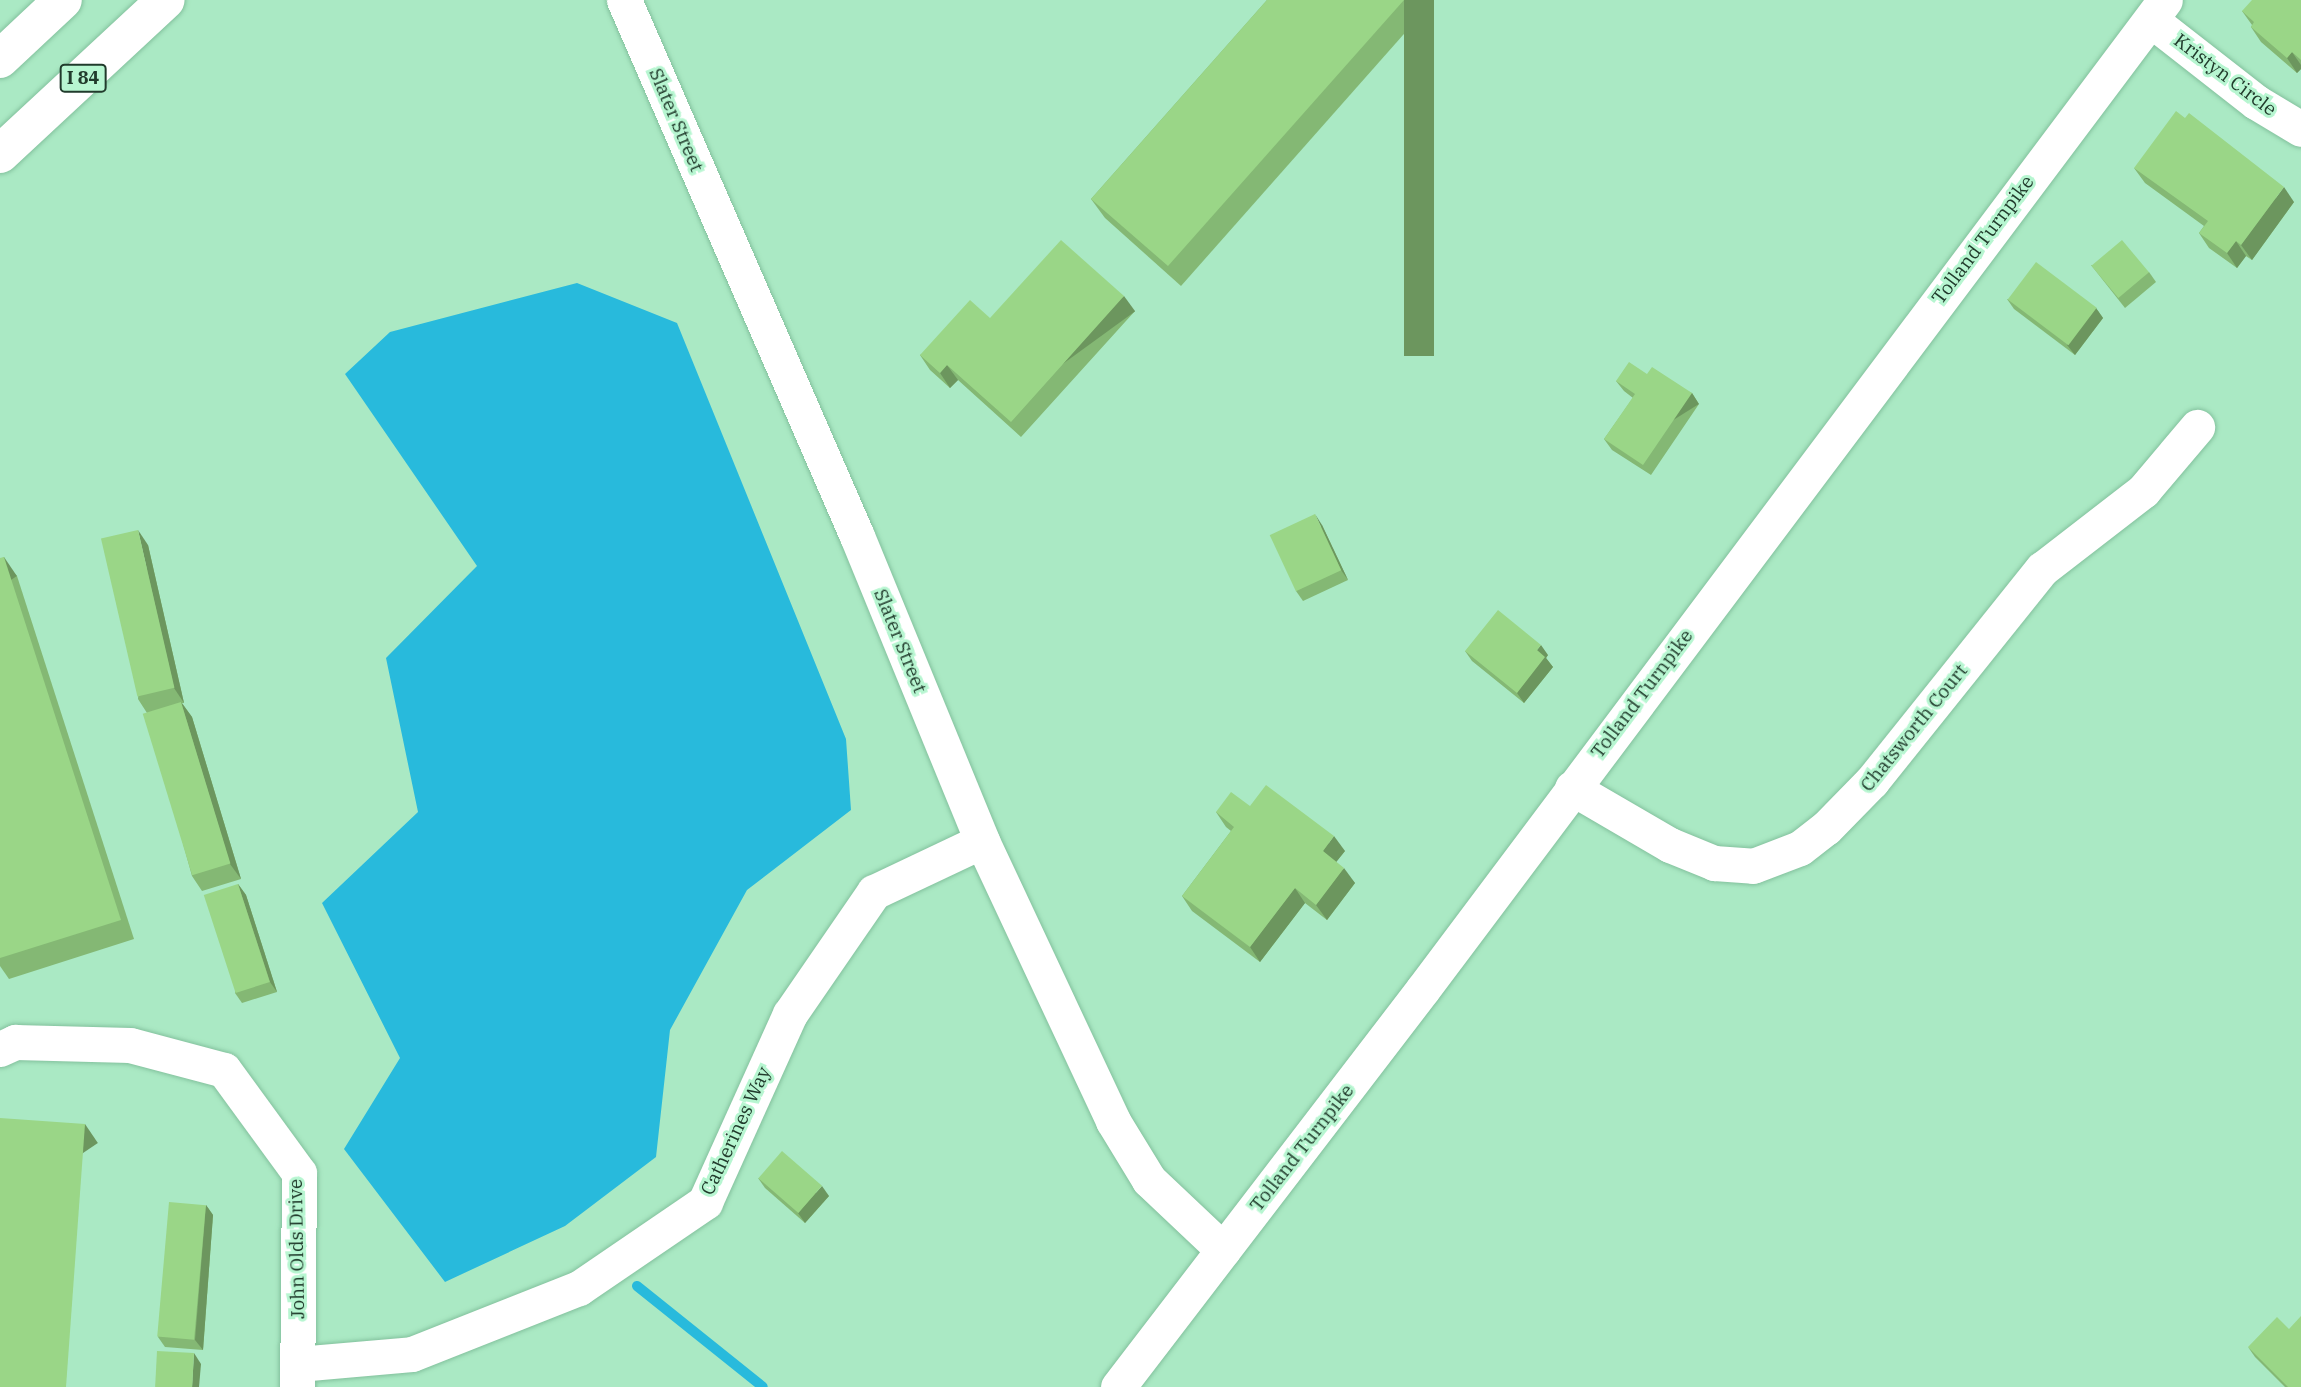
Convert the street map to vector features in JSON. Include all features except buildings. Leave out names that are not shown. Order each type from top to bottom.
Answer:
[{"type":"highway","points":[[0,60],[63,0]]},
{"type":"highway","name":"I 84","points":[[0,154],[166,0]]},
{"type":"street","name":"Slater Street","points":[[624,0],[857,536],[982,841],[1113,1121],[1149,1180],[1223,1250]]},
{"type":"street","name":"Kristyn Circle","points":[[2158,10],[2256,102],[2301,129]]},
{"type":"street","name":"Tolland Turnpike","points":[[1118,1387],[2158,10]]},
{"type":"street","name":"Chatsworth Court","points":[[1572,788],[1681,850],[1714,863],[1753,866],[1800,848],[1826,828],[1872,781],[2042,569],[2143,491],[2197,427]]},
{"type":"street","name":"Catherines Way","points":[[298,1376],[412,1354],[579,1289],[705,1202],[790,1014],[874,892],[982,841]]},
{"type":"street","name":"John Olds Drive","points":[[0,1049],[15,1042],[130,1045],[225,1070],[299,1173],[298,1376]]},
{"type":"water","points":[[577,283],[677,323],[846,739],[851,810],[747,890],[670,1030],[656,1157],[565,1226],[445,1282],[344,1149],[400,1058],[322,903],[418,812],[386,658],[477,566],[345,374],[390,332]]},
{"type":"waterway","points":[[637,1286],[763,1387]]}]
